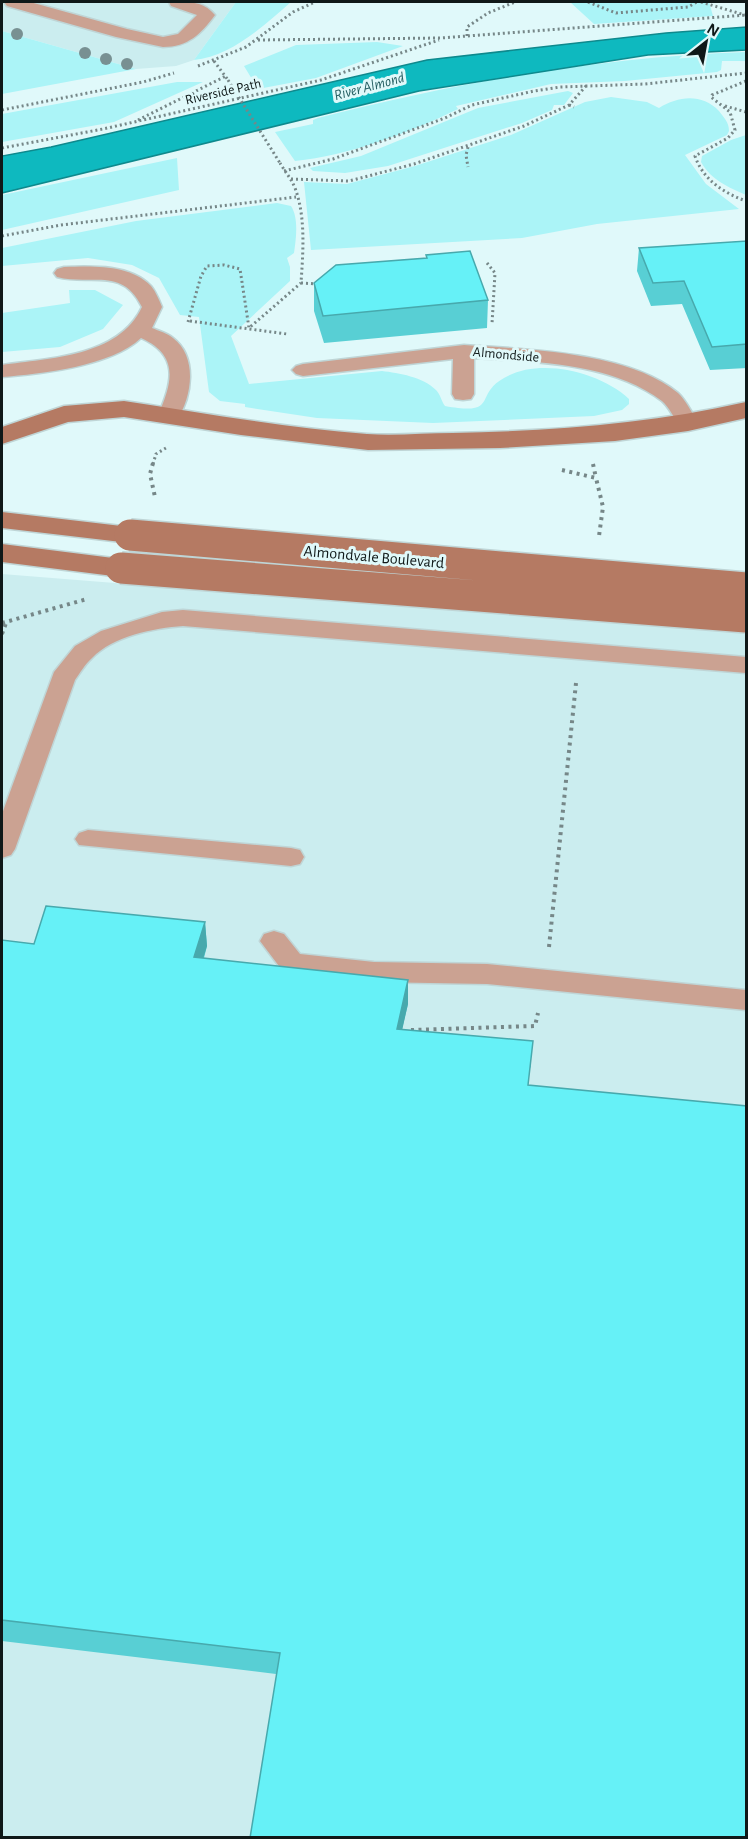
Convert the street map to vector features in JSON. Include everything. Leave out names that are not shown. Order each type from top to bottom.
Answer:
[{"type":"street","points":[[2,436],[27,425],[64,414],[124,409],[241,427],[368,442],[500,440],[615,433],[688,423],[747,410]]},
{"type":"street","points":[[2,451],[27,425]]},
{"type":"street","name":"Almondvale Boulevard","points":[[2,520],[130,536],[747,588]]},
{"type":"street","name":"Almondvale Boulevard","points":[[2,553],[121,568],[747,617]]},
{"type":"lane","points":[[13,2],[148,40],[171,43],[185,37],[206,15],[201,9],[177,2]]},
{"type":"lane","points":[[2,371],[62,363],[100,353],[141,330],[150,319],[152,307],[143,290],[123,278],[95,272],[64,273]]},
{"type":"lane","points":[[141,330],[167,344],[177,357],[180,370],[177,398],[169,415]]},
{"type":"lane","points":[[463,394],[464,351]]},
{"type":"lane","name":"Almondside","points":[[303,370],[464,351],[582,362],[642,381],[671,398],[688,423]]},
{"type":"lane","points":[[2,849],[63,678],[84,651],[109,636],[162,620],[183,618],[747,665]]},
{"type":"lane","points":[[87,839],[291,857]]},
{"type":"lane","points":[[274,940],[292,963],[374,972],[487,974],[747,1000]]},
{"type":"path","points":[[466,36],[467,27],[488,13],[515,2]]},
{"type":"path","points":[[588,2],[616,12],[680,8],[699,2],[746,16]]},
{"type":"path","points":[[258,40],[331,42],[446,38],[746,16]]},
{"type":"path","name":"Riverside Path","points":[[2,148],[321,80],[446,38]]},
{"type":"path","points":[[214,61],[226,76],[291,179],[304,244],[301,283],[249,328]]},
{"type":"path","points":[[284,171],[333,159],[445,118],[472,105],[560,87],[645,84],[747,73]]},
{"type":"path","points":[[132,122],[226,76]]},
{"type":"path","points":[[747,81],[712,95],[711,97],[729,112],[734,133],[695,156],[695,160],[712,182],[747,201]]},
{"type":"path","points":[[291,179],[349,181],[468,146],[524,126],[569,105],[587,85]]},
{"type":"path","points":[[569,105],[574,107]]},
{"type":"path","points":[[721,105],[747,112]]},
{"type":"path","points":[[468,146],[466,155],[468,167]]},
{"type":"path","points":[[2,236],[61,225],[296,197]]},
{"type":"path","points":[[487,263],[495,273],[492,299],[493,352]]},
{"type":"path","points":[[167,344],[189,321],[203,270],[216,264],[235,266],[240,269],[243,275],[249,328]]},
{"type":"path","points":[[301,283],[321,285]]},
{"type":"path","points":[[189,321],[287,333]]},
{"type":"path","points":[[555,468],[596,478],[603,507],[598,542]]},
{"type":"path","points":[[2,633],[4,623],[88,598]]},
{"type":"path","points":[[402,1030],[535,1026],[546,980],[580,651]]},
{"type":"shaded area","points":[[2,2],[236,2],[194,60],[176,66],[136,69],[2,31]]},
{"type":"shaded area","points":[[236,2],[291,2],[258,30],[234,46],[207,58],[194,60]]},
{"type":"shaded area","points":[[570,2],[709,2],[713,16],[594,24]]},
{"type":"shaded area","points":[[2,31],[136,69],[2,94]]},
{"type":"shaded area","points":[[377,42],[403,46],[316,78],[258,89],[244,66],[296,45]]},
{"type":"shaded area","points":[[746,52],[746,61],[722,61],[721,70],[717,72],[625,81],[551,84],[456,106],[458,109],[400,134],[336,154],[315,158],[295,161],[275,132],[313,124],[313,120],[318,118],[371,105],[530,73],[638,59]]},
{"type":"shaded area","points":[[177,82],[203,82],[114,122],[2,142],[2,114]]},
{"type":"shaded area","points":[[568,91],[573,93],[564,105],[554,105],[552,110],[522,123],[388,166],[345,173],[313,171],[310,168],[361,156],[478,108]]},
{"type":"shaded area","points":[[611,97],[647,102],[659,108],[682,99],[698,99],[719,111],[728,125],[727,135],[685,155],[706,184],[739,209],[597,224],[522,238],[311,250],[304,182],[347,184],[415,166],[511,135],[585,102]]},
{"type":"shaded area","points":[[746,135],[746,195],[715,178],[701,162],[702,156],[731,140]]},
{"type":"shaded area","points":[[177,158],[179,190],[2,230],[2,195]]},
{"type":"shaded area","points":[[277,203],[291,206],[295,216],[294,253],[287,258],[290,267],[290,281],[231,336],[249,384],[382,371],[403,374],[424,382],[438,392],[445,406],[473,408],[480,406],[495,384],[504,378],[519,372],[552,368],[569,370],[602,381],[629,399],[629,404],[622,410],[594,416],[433,423],[317,418],[245,407],[245,404],[220,401],[209,392],[199,317],[180,315],[159,278],[132,265],[88,258],[2,266],[2,248],[136,221]]},
{"type":"shaded area","points":[[69,290],[95,290],[123,305],[103,329],[60,347],[2,352],[2,313],[70,303]]},
{"type":"shaded area","points":[[2,574],[746,633],[746,1837],[2,1837]]},
{"type":"water","name":"River Almond","points":[[746,27],[746,50],[648,55],[419,91],[2,193],[2,156],[51,147],[427,60],[666,33]]},
{"type":"building","points":[[747,241],[747,344],[712,347],[684,281],[653,283],[639,248]]},
{"type":"building","points":[[470,251],[488,300],[323,316],[314,283],[336,265],[427,258],[426,255]]},
{"type":"building","points":[[46,906],[205,922],[194,957],[408,980],[397,1029],[533,1041],[528,1085],[747,1106],[747,1838],[250,1838],[280,1653],[2,1620],[2,940],[34,944]]}]
